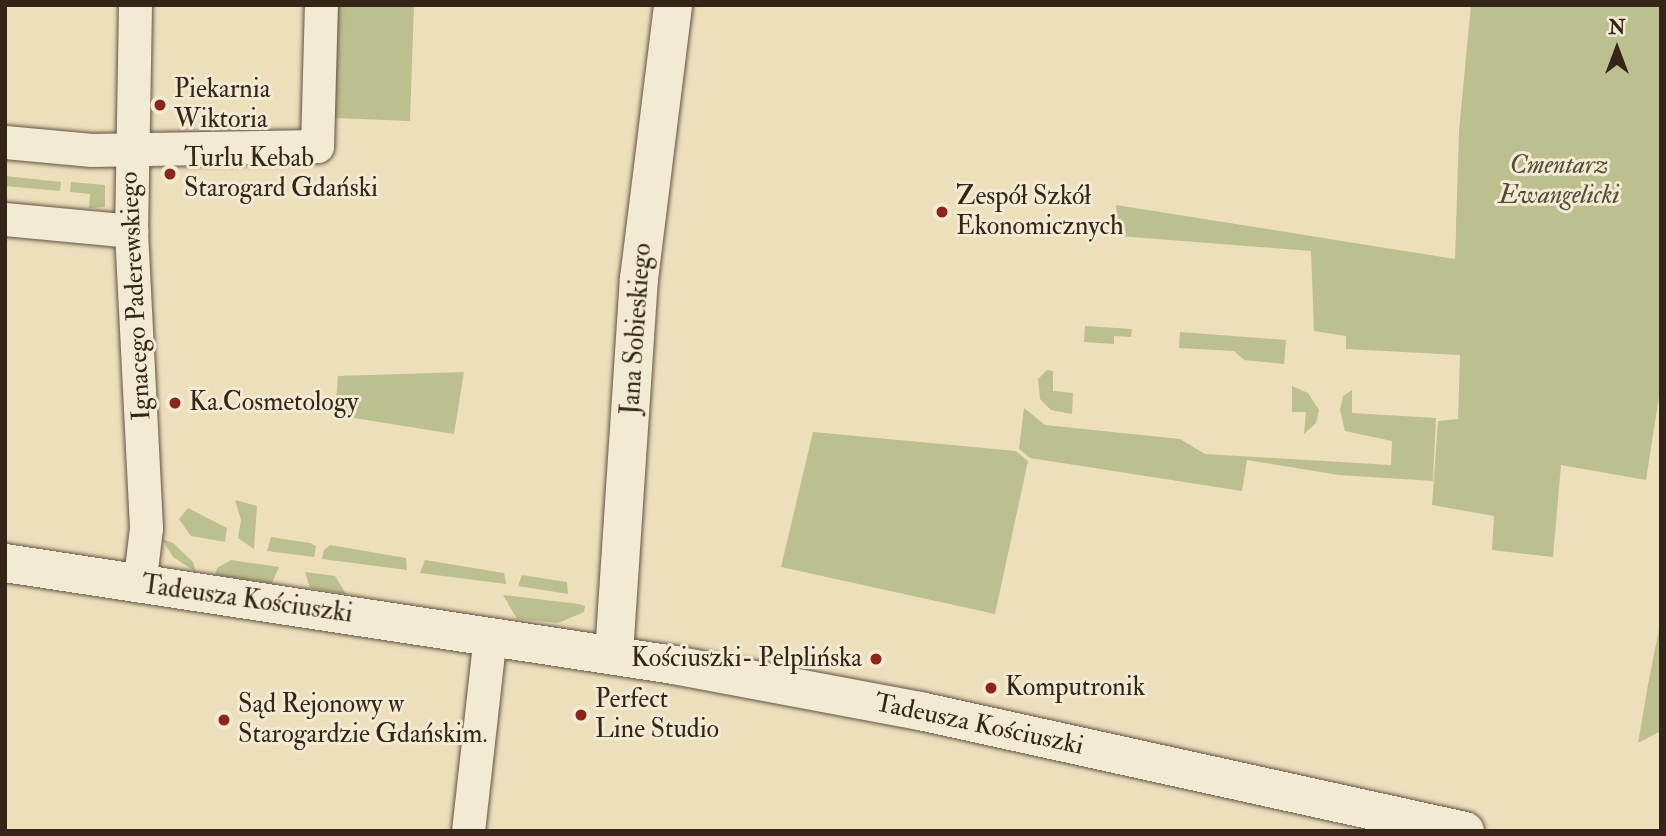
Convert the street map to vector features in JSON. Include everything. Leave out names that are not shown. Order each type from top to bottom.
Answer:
[{"type":"street","name":"Ignacego Paderewskiego","points":[[135,5],[130,150],[131,231],[146,528],[139,586]]},
{"type":"street","points":[[5,142],[130,150],[317,146],[321,5]]},
{"type":"street","name":"Jana Sobieskiego","points":[[614,654],[639,279],[673,5]]},
{"type":"street","points":[[5,219],[131,231]]},
{"type":"street","name":"Tadeusza Kościuszki","points":[[5,563],[139,586],[490,634],[614,654],[919,712],[1391,823],[1465,831]]},
{"type":"street","points":[[468,831],[490,634]]},
{"type":"green space","points":[[338,5],[414,5],[410,121],[334,118]]},
{"type":"green space","name":"Cmentarz Ewangelicki","points":[[1471,5],[1661,5],[1661,384],[1646,480],[1561,465],[1553,557],[1492,550],[1494,516],[1432,505],[1438,421],[1458,419],[1460,355],[1346,349],[1346,336],[1314,331],[1311,251],[1119,236],[1116,205],[1455,259],[1459,131]]},
{"type":"green space","points":[[5,176],[61,182],[60,191],[5,186]]},
{"type":"green space","points":[[71,182],[105,185],[105,207],[89,208],[90,194],[70,192]]},
{"type":"green space","points":[[1085,326],[1132,329],[1131,337],[1114,336],[1114,344],[1084,342]]},
{"type":"green space","points":[[1180,332],[1286,340],[1284,364],[1244,360],[1234,351],[1179,348]]},
{"type":"green space","points":[[1047,370],[1053,371],[1053,391],[1073,393],[1072,414],[1051,410],[1040,399],[1038,379]]},
{"type":"green space","points":[[464,372],[454,434],[335,415],[338,376]]},
{"type":"green space","points":[[1292,386],[1308,393],[1319,410],[1316,423],[1304,434],[1306,412],[1292,412]]},
{"type":"green space","points":[[1352,390],[1352,413],[1436,418],[1433,481],[1339,475],[1247,460],[1242,491],[1030,458],[1019,449],[1024,408],[1045,425],[1180,439],[1205,454],[1391,465],[1392,441],[1345,431],[1340,410],[1343,396]]},
{"type":"green space","points":[[813,432],[1016,451],[1028,461],[995,614],[781,567]]},
{"type":"green space","points":[[235,500],[257,506],[254,549],[238,538],[241,520]]},
{"type":"green space","points":[[188,508],[227,528],[225,542],[191,536],[179,519]]},
{"type":"green space","points":[[271,537],[310,543],[316,546],[314,557],[267,551]]},
{"type":"green space","points":[[162,539],[173,543],[193,562],[196,572],[173,557]]},
{"type":"green space","points":[[330,545],[406,558],[407,570],[322,559],[324,550]]},
{"type":"green space","points":[[231,560],[279,567],[272,583],[215,575],[217,568]]},
{"type":"green space","points":[[425,560],[504,573],[506,584],[420,573]]},
{"type":"green space","points":[[305,572],[335,576],[346,594],[310,588]]},
{"type":"green space","points":[[522,575],[567,582],[568,594],[518,586]]},
{"type":"green space","points":[[503,595],[579,604],[585,606],[584,612],[558,623],[517,619]]},
{"type":"green space","points":[[1661,619],[1661,731],[1638,743],[1648,685]]},
{"type":"place","name":"Piekarnia Wiktoria","points":[[160,105]]},
{"type":"place","name":"Turlu Kebab Starogard Gdański","points":[[170,174]]},
{"type":"place","name":"Zespół Szkół Ekonomicznych","points":[[942,212]]},
{"type":"place","name":"Ka.Cosmetology","points":[[175,403]]},
{"type":"place","name":"Kościuszki- Pelplińska","points":[[876,659]]},
{"type":"place","name":"Komputronik","points":[[991,688]]},
{"type":"place","name":"Perfect Line Studio","points":[[581,715]]},
{"type":"place","name":"Sąd Rejonowy w Starogardzie Gdańskim.","points":[[224,720]]}]
